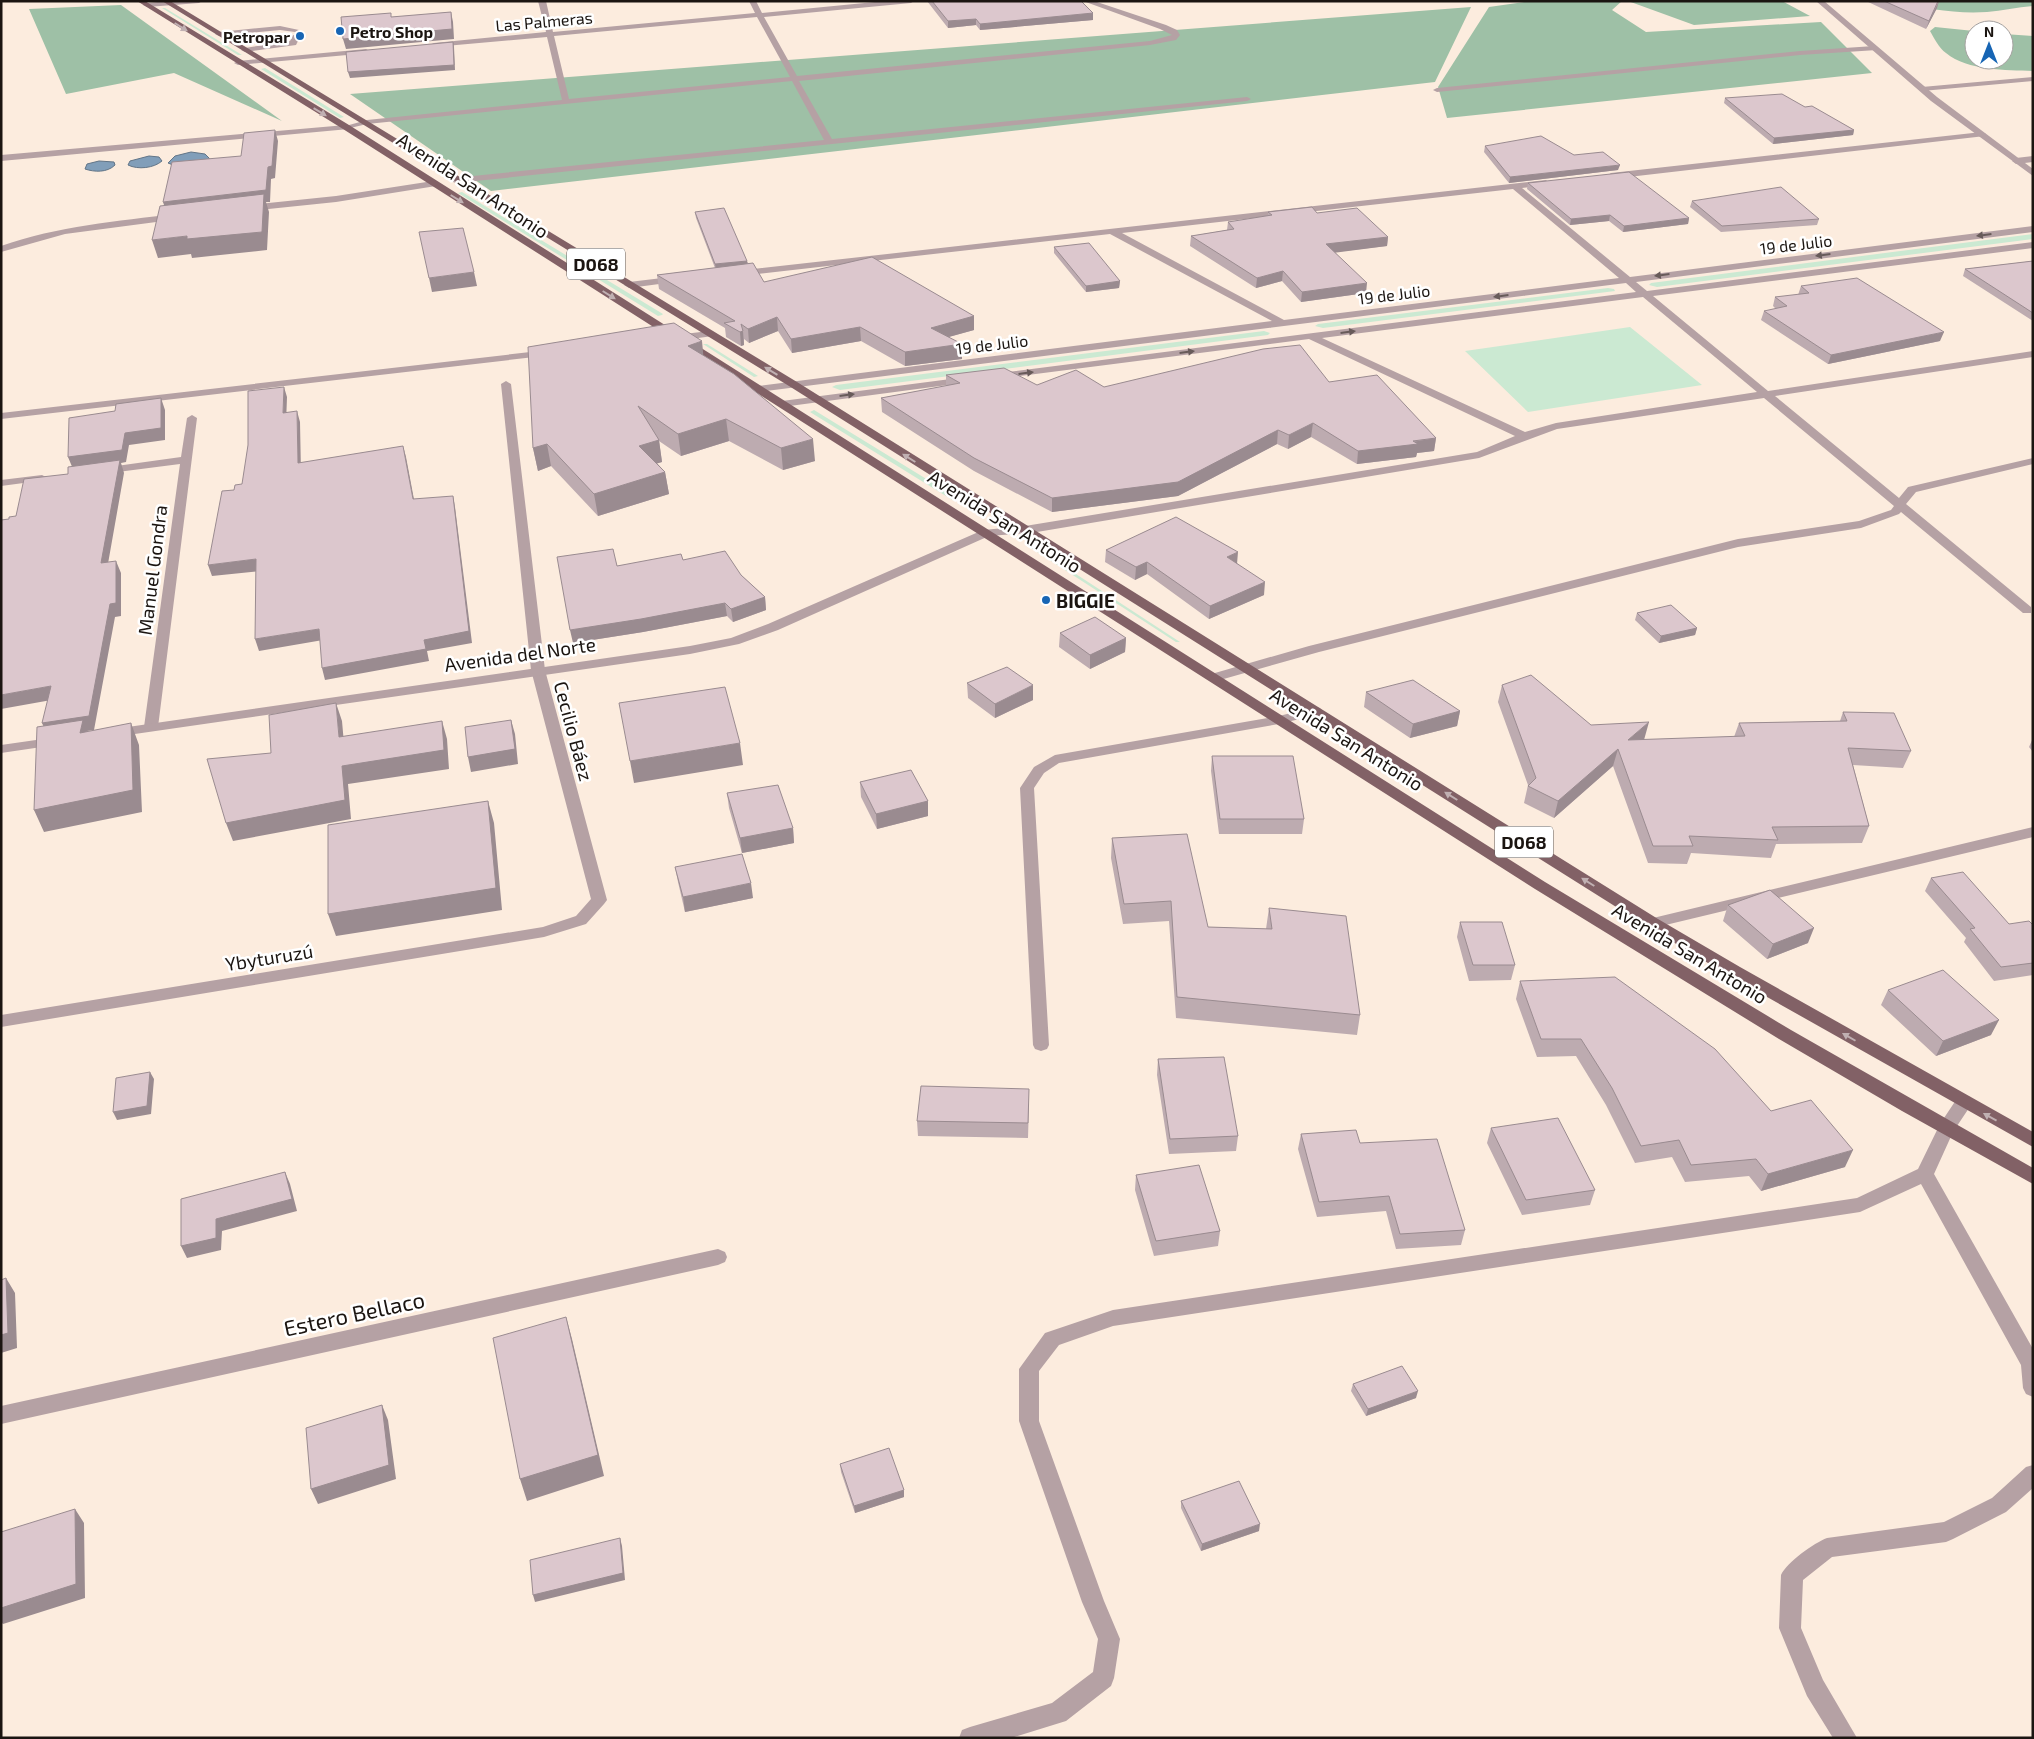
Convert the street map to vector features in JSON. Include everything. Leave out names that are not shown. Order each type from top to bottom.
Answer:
[{"type":"main road","name":"Avenida San Antonio","points":[[167,2],[793,384],[814,399],[1653,923],[2033,1140]]},
{"type":"main road","name":"Avenida San Antonio","points":[[143,3],[238,63],[346,127],[1615,933],[1946,1129],[2033,1177]]},
{"type":"street","points":[[143,3],[199,1]]},
{"type":"street","points":[[542,1],[566,102]]},
{"type":"street","points":[[752,1],[829,142]]},
{"type":"street","name":"Las Palmeras","points":[[421,46],[911,1]]},
{"type":"street","points":[[1,158],[346,127],[366,122],[1150,43],[1173,38],[1176,35],[1174,32],[1163,27],[1086,1]]},
{"type":"street","points":[[1819,1],[1922,89],[2033,173]]},
{"type":"street","points":[[219,34],[280,28],[295,34],[293,43],[285,46],[245,50]]},
{"type":"street","points":[[1437,90],[1780,55],[1874,48]]},
{"type":"street","points":[[238,63],[372,51]]},
{"type":"street","points":[[1922,89],[2033,79]]},
{"type":"street","points":[[456,180],[1247,99]]},
{"type":"street","points":[[1602,177],[1982,134]]},
{"type":"street","points":[[2016,161],[2033,159]]},
{"type":"street","points":[[728,274],[1553,182]]},
{"type":"street","points":[[237,210],[336,199],[433,184]]},
{"type":"street","points":[[1514,186],[2027,610]]},
{"type":"street","points":[[1,248],[25,239],[59,232],[190,215]]},
{"type":"street","name":"19 de Julio","points":[[758,389],[2033,229]]},
{"type":"street","points":[[1111,231],[1283,323],[1526,436]]},
{"type":"street","name":"19 de Julio","points":[[782,404],[2033,245]]},
{"type":"street","points":[[629,285],[688,278]]},
{"type":"street","points":[[657,340],[709,334]]},
{"type":"street","points":[[1,416],[558,352]]},
{"type":"street","name":"Avenida del Norte","points":[[104,734],[538,670],[690,650],[734,641],[773,627],[987,533],[1025,530],[1479,455],[1541,429],[1584,421],[2033,354]]},
{"type":"street","name":"Cecilio Báez","points":[[506,384],[538,670],[599,900],[581,920],[544,932]]},
{"type":"street","name":"Manuel Gondra","points":[[151,727],[192,418]]},
{"type":"street","points":[[89,472],[186,460]]},
{"type":"street","points":[[1213,678],[1245,667],[1738,543],[1861,524],[1895,512],[1912,489],[2033,461]]},
{"type":"street","points":[[1,484],[50,477]]},
{"type":"street","points":[[1041,1045],[1027,788],[1039,770],[1055,759],[1279,720],[1315,711]]},
{"type":"street","points":[[1,749],[67,740]]},
{"type":"street","points":[[1653,923],[2033,832]]},
{"type":"street","name":"Ybyturuzú","points":[[1,1021],[544,932]]},
{"type":"street","points":[[970,1738],[1058,1714],[1103,1678],[1109,1639],[1093,1602],[1029,1421],[1029,1369],[1052,1339],[1113,1318],[1860,1205],[1925,1174],[1946,1129],[1964,1102]]},
{"type":"street","points":[[1925,1174],[2030,1364],[2033,1388]]},
{"type":"street","name":"Estero Bellaco","points":[[1,1415],[718,1257]]},
{"type":"street","points":[[1846,1738],[1815,1688],[1790,1628],[1792,1575],[1827,1548],[1946,1532],[1998,1505],[2033,1474]]},
{"type":"green space","points":[[1532,1],[1622,1],[1612,10],[1646,32],[1821,22],[1872,73],[1447,118],[1438,87],[1489,7]]},
{"type":"green space","points":[[1628,1],[1782,1],[1810,16],[1694,25]]},
{"type":"green space","points":[[1895,1],[2033,1],[2033,6],[1993,11],[1952,12]]},
{"type":"green space","points":[[121,5],[282,121],[174,73],[66,94],[29,9]]},
{"type":"green space","points":[[1471,7],[1435,82],[491,191],[350,94]]},
{"type":"green space","points":[[162,8],[165,8],[242,55],[238,55]]},
{"type":"green space","points":[[1935,27],[1964,30],[1964,63],[1943,51],[1930,31]]},
{"type":"green space","points":[[2014,35],[2033,36],[2033,71],[2011,70],[2014,70]]},
{"type":"green space","points":[[265,68],[344,117],[340,118],[261,69]]},
{"type":"green space","points":[[462,192],[663,314],[658,316],[458,193]]},
{"type":"green space","points":[[2033,234],[2033,239],[1657,287],[1649,285],[1651,283]]},
{"type":"green space","points":[[1608,288],[1615,291],[1323,328],[1315,326],[1318,324]]},
{"type":"green space","points":[[1630,327],[1702,385],[1528,412],[1465,351]]},
{"type":"green space","points":[[1264,331],[1270,333],[1268,335],[840,390],[832,387],[836,385]]},
{"type":"green space","points":[[703,344],[707,344],[758,376],[754,377]]},
{"type":"green space","points":[[814,410],[959,499],[958,501],[954,501],[810,412]]},
{"type":"green space","points":[[1028,546],[1033,546],[1180,642],[1176,642]]},
{"type":"water","points":[[191,152],[205,154],[210,159],[173,165],[168,163],[175,156]]},
{"type":"water","points":[[149,156],[159,157],[162,161],[146,168],[128,165],[130,161]]},
{"type":"water","points":[[99,161],[114,162],[115,165],[112,168],[100,171],[85,169],[87,164]]},
{"type":"building","points":[[932,1],[1081,1],[1093,13],[980,24],[976,19],[948,21]]},
{"type":"building","points":[[1884,1],[1938,1],[1929,21]]},
{"type":"building","points":[[451,12],[452,29],[343,39],[341,17],[391,13],[391,17]]},
{"type":"building","points":[[453,42],[454,65],[348,72],[346,52]]},
{"type":"building","points":[[1782,94],[1805,107],[1812,106],[1854,130],[1774,138],[1725,98]]},
{"type":"building","points":[[275,130],[272,166],[268,167],[266,190],[163,202],[172,162],[241,156],[244,133]]},
{"type":"building","points":[[1541,136],[1574,155],[1603,152],[1620,165],[1510,177],[1485,146]]},
{"type":"building","points":[[1629,172],[1689,218],[1624,226],[1610,215],[1571,219],[1528,183]]},
{"type":"building","points":[[1781,187],[1819,219],[1722,226],[1692,201]]},
{"type":"building","points":[[264,194],[262,232],[187,239],[187,236],[152,240],[160,206]]},
{"type":"building","points":[[1312,207],[1317,213],[1357,208],[1388,237],[1326,244],[1367,283],[1302,292],[1283,271],[1257,278],[1191,236],[1234,229],[1228,222],[1272,215],[1268,212]]},
{"type":"building","points":[[724,208],[747,261],[715,264],[695,212]]},
{"type":"building","points":[[463,228],[474,272],[429,278],[419,232]]},
{"type":"building","points":[[1089,243],[1120,281],[1086,286],[1054,247]]},
{"type":"building","points":[[872,257],[974,316],[931,328],[962,344],[905,352],[860,327],[791,339],[777,317],[748,329],[741,324],[743,331],[740,332],[724,323],[735,321],[657,275],[753,263],[764,282]]},
{"type":"building","points":[[2033,261],[2033,313],[1965,269]]},
{"type":"building","points":[[1857,278],[1944,332],[1831,355],[1764,311],[1787,306],[1775,297],[1809,293],[1801,286]]},
{"type":"building","points":[[674,323],[702,341],[688,346],[734,374],[813,439],[781,448],[726,419],[678,434],[638,406],[659,440],[639,446],[665,472],[594,494],[547,444],[533,448],[528,347]]},
{"type":"building","points":[[1300,345],[1329,382],[1377,375],[1436,438],[1413,441],[1418,444],[1358,451],[1313,423],[1289,435],[1278,430],[1178,482],[1052,498],[974,458],[881,398],[960,383],[946,375],[1004,368],[1037,385],[1076,370],[1104,387],[1263,349]]},
{"type":"building","points":[[284,387],[283,413],[297,411],[298,463],[403,446],[413,499],[453,496],[469,631],[424,640],[426,649],[322,668],[319,629],[255,639],[256,559],[208,565],[222,491],[234,490],[235,485],[242,484],[248,445],[248,391]]},
{"type":"building","points":[[161,398],[161,428],[125,433],[122,450],[68,457],[69,418],[115,411],[116,404]]},
{"type":"building","points":[[120,460],[101,563],[116,561],[116,603],[110,604],[89,716],[42,723],[51,686],[1,695],[1,520],[16,516],[24,479],[68,474],[68,467]]},
{"type":"building","points":[[1176,517],[1238,552],[1227,557],[1265,582],[1210,606],[1147,562],[1136,567],[1106,550]]},
{"type":"building","points":[[613,549],[617,566],[681,554],[683,560],[725,551],[741,575],[765,597],[731,609],[725,603],[570,630],[557,557]]},
{"type":"building","points":[[1671,605],[1697,628],[1661,636],[1637,613]]},
{"type":"building","points":[[1095,617],[1126,638],[1090,655],[1060,633]]},
{"type":"building","points":[[1007,667],[1033,685],[995,704],[967,683]]},
{"type":"building","points":[[1531,675],[1591,725],[1649,722],[1628,740],[1745,736],[1739,723],[1847,721],[1843,712],[1894,713],[1911,751],[1848,748],[1869,826],[1772,827],[1778,840],[1689,836],[1693,846],[1653,846],[1618,749],[1558,801],[1528,786],[1536,778],[1502,685]]},
{"type":"building","points":[[1413,680],[1460,711],[1413,724],[1366,692]]},
{"type":"building","points":[[725,687],[740,743],[630,761],[619,703]]},
{"type":"building","points":[[336,703],[339,737],[442,721],[444,750],[342,766],[345,800],[226,823],[207,759],[271,753],[269,715]]},
{"type":"building","points":[[83,720],[80,733],[131,723],[133,790],[34,810],[37,727]]},
{"type":"building","points":[[511,720],[515,749],[468,757],[465,727]]},
{"type":"building","points":[[1212,756],[1293,756],[1304,819],[1220,819]]},
{"type":"building","points":[[911,770],[928,801],[876,814],[860,782]]},
{"type":"building","points":[[778,785],[793,828],[740,838],[727,793]]},
{"type":"building","points":[[488,801],[496,888],[328,914],[328,825]]},
{"type":"building","points":[[1187,834],[1208,927],[1272,929],[1269,908],[1346,916],[1360,1015],[1177,997],[1171,901],[1124,904],[1112,838]]},
{"type":"building","points":[[742,854],[751,883],[683,897],[675,867]]},
{"type":"building","points":[[1963,872],[2009,924],[2029,921],[2033,925],[2033,963],[2001,967],[1970,929],[1975,928],[1931,878]]},
{"type":"building","points":[[1770,890],[1814,928],[1773,944],[1728,905]]},
{"type":"building","points":[[1460,922],[1502,922],[1515,965],[1473,965]]},
{"type":"building","points":[[1943,970],[1999,1020],[1943,1041],[1888,990]]},
{"type":"building","points":[[1615,977],[1715,1049],[1771,1111],[1811,1100],[1853,1150],[1768,1174],[1756,1159],[1691,1165],[1679,1140],[1641,1146],[1612,1088],[1581,1039],[1541,1039],[1520,981]]},
{"type":"building","points":[[1224,1057],[1238,1136],[1170,1139],[1158,1059]]},
{"type":"building","points":[[150,1072],[147,1106],[113,1112],[116,1078]]},
{"type":"building","points":[[921,1086],[1029,1089],[1028,1123],[917,1121]]},
{"type":"building","points":[[1558,1118],[1595,1190],[1526,1200],[1491,1128]]},
{"type":"building","points":[[1356,1130],[1360,1143],[1437,1139],[1465,1230],[1400,1234],[1389,1196],[1319,1202],[1301,1134]]},
{"type":"building","points":[[1199,1165],[1220,1231],[1156,1241],[1136,1175]]},
{"type":"building","points":[[285,1172],[292,1199],[216,1219],[216,1238],[181,1246],[181,1199]]},
{"type":"building","points":[[6,1278],[8,1333],[1,1335],[1,1280]]},
{"type":"building","points":[[566,1317],[598,1455],[520,1479],[493,1338]]},
{"type":"building","points":[[1402,1366],[1418,1391],[1368,1409],[1353,1384]]},
{"type":"building","points":[[382,1405],[389,1465],[311,1489],[306,1428]]},
{"type":"building","points":[[889,1448],[904,1490],[854,1506],[840,1464]]},
{"type":"building","points":[[1239,1481],[1260,1524],[1202,1544],[1181,1501]]},
{"type":"building","points":[[75,1509],[76,1584],[1,1608],[1,1532]]},
{"type":"building","points":[[620,1538],[623,1573],[533,1595],[530,1560]]},
{"type":"place","name":"Petro Shop","points":[[340,31]]},
{"type":"place","name":"Petropar","points":[[300,36]]},
{"type":"place","name":"BIGGIE","points":[[1046,600]]}]
